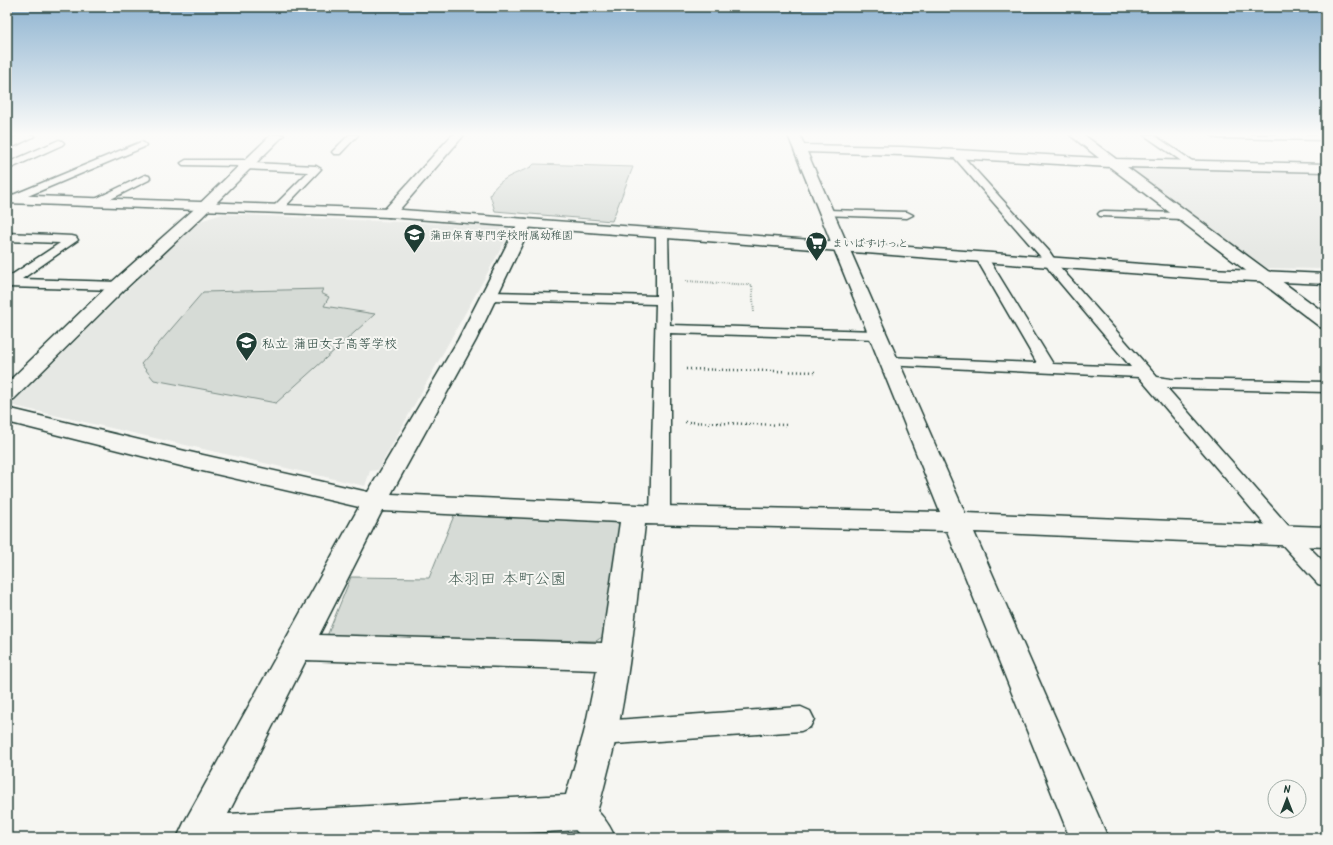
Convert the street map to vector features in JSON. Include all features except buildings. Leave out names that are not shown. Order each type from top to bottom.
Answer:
[{"type":"street","points":[[7,396],[118,286],[236,174]]},
{"type":"street","points":[[389,213],[423,174]]},
{"type":"street","points":[[811,174],[1089,838]]},
{"type":"street","points":[[1128,174],[1326,323]]},
{"type":"street","points":[[10,199],[389,213],[1050,263],[1266,277],[1326,279]]},
{"type":"street","points":[[525,223],[467,340],[374,502],[197,836],[590,825],[601,733],[647,514]]},
{"type":"street","points":[[7,415],[185,459],[374,502],[647,514],[956,522],[1326,537]]},
{"type":"street","points":[[297,647],[616,657]]},
{"type":"lane","points":[[10,199],[70,174]]},
{"type":"lane","points":[[277,209],[311,174]]},
{"type":"lane","points":[[974,174],[1042,251],[1050,263],[1147,377],[1285,535],[1326,578]]},
{"type":"lane","points":[[97,202],[145,178]]},
{"type":"lane","points":[[826,213],[907,215]]},
{"type":"lane","points":[[1104,214],[1182,216]]},
{"type":"lane","points":[[647,514],[661,422],[663,329],[662,233]]},
{"type":"lane","points":[[7,237],[72,240],[8,283],[118,286]]},
{"type":"lane","points":[[982,258],[1048,368]]},
{"type":"lane","points":[[489,296],[663,300]]},
{"type":"lane","points":[[663,329],[877,335]]},
{"type":"lane","points":[[888,362],[1048,368],[1147,377],[1171,384],[1326,388]]},
{"type":"lane","points":[[601,733],[801,719]]},
{"type":"path","points":[[663,280],[752,285],[756,331]]},
{"type":"path","points":[[662,369],[817,372]]},
{"type":"path","points":[[661,422],[786,425]]},
{"type":"shaded area","points":[[1136,174],[1326,174],[1326,269],[1268,268],[1257,265]]},
{"type":"shaded area","name":"私立 蒲田女子高等学校","points":[[222,214],[513,227],[378,470],[370,471],[365,486],[10,405],[197,222]]},
{"type":"green space","points":[[513,174],[630,174],[612,221],[495,211],[490,195],[493,189]]},
{"type":"green space","points":[[323,289],[321,293],[329,297],[324,306],[375,314],[276,403],[154,380],[141,364],[203,292]]},
{"type":"green space","name":"本羽田 本町公園","points":[[455,513],[618,522],[621,529],[610,632],[596,641],[327,636],[351,577],[429,578]]},
{"type":"place","name":"蒲田保育専門学校附属幼稚園","points":[[415,254]]},
{"type":"place","name":"まいばすけっと","points":[[816,262]]},
{"type":"place","name":"私立 蒲田女子高等学校","points":[[246,362]]}]
